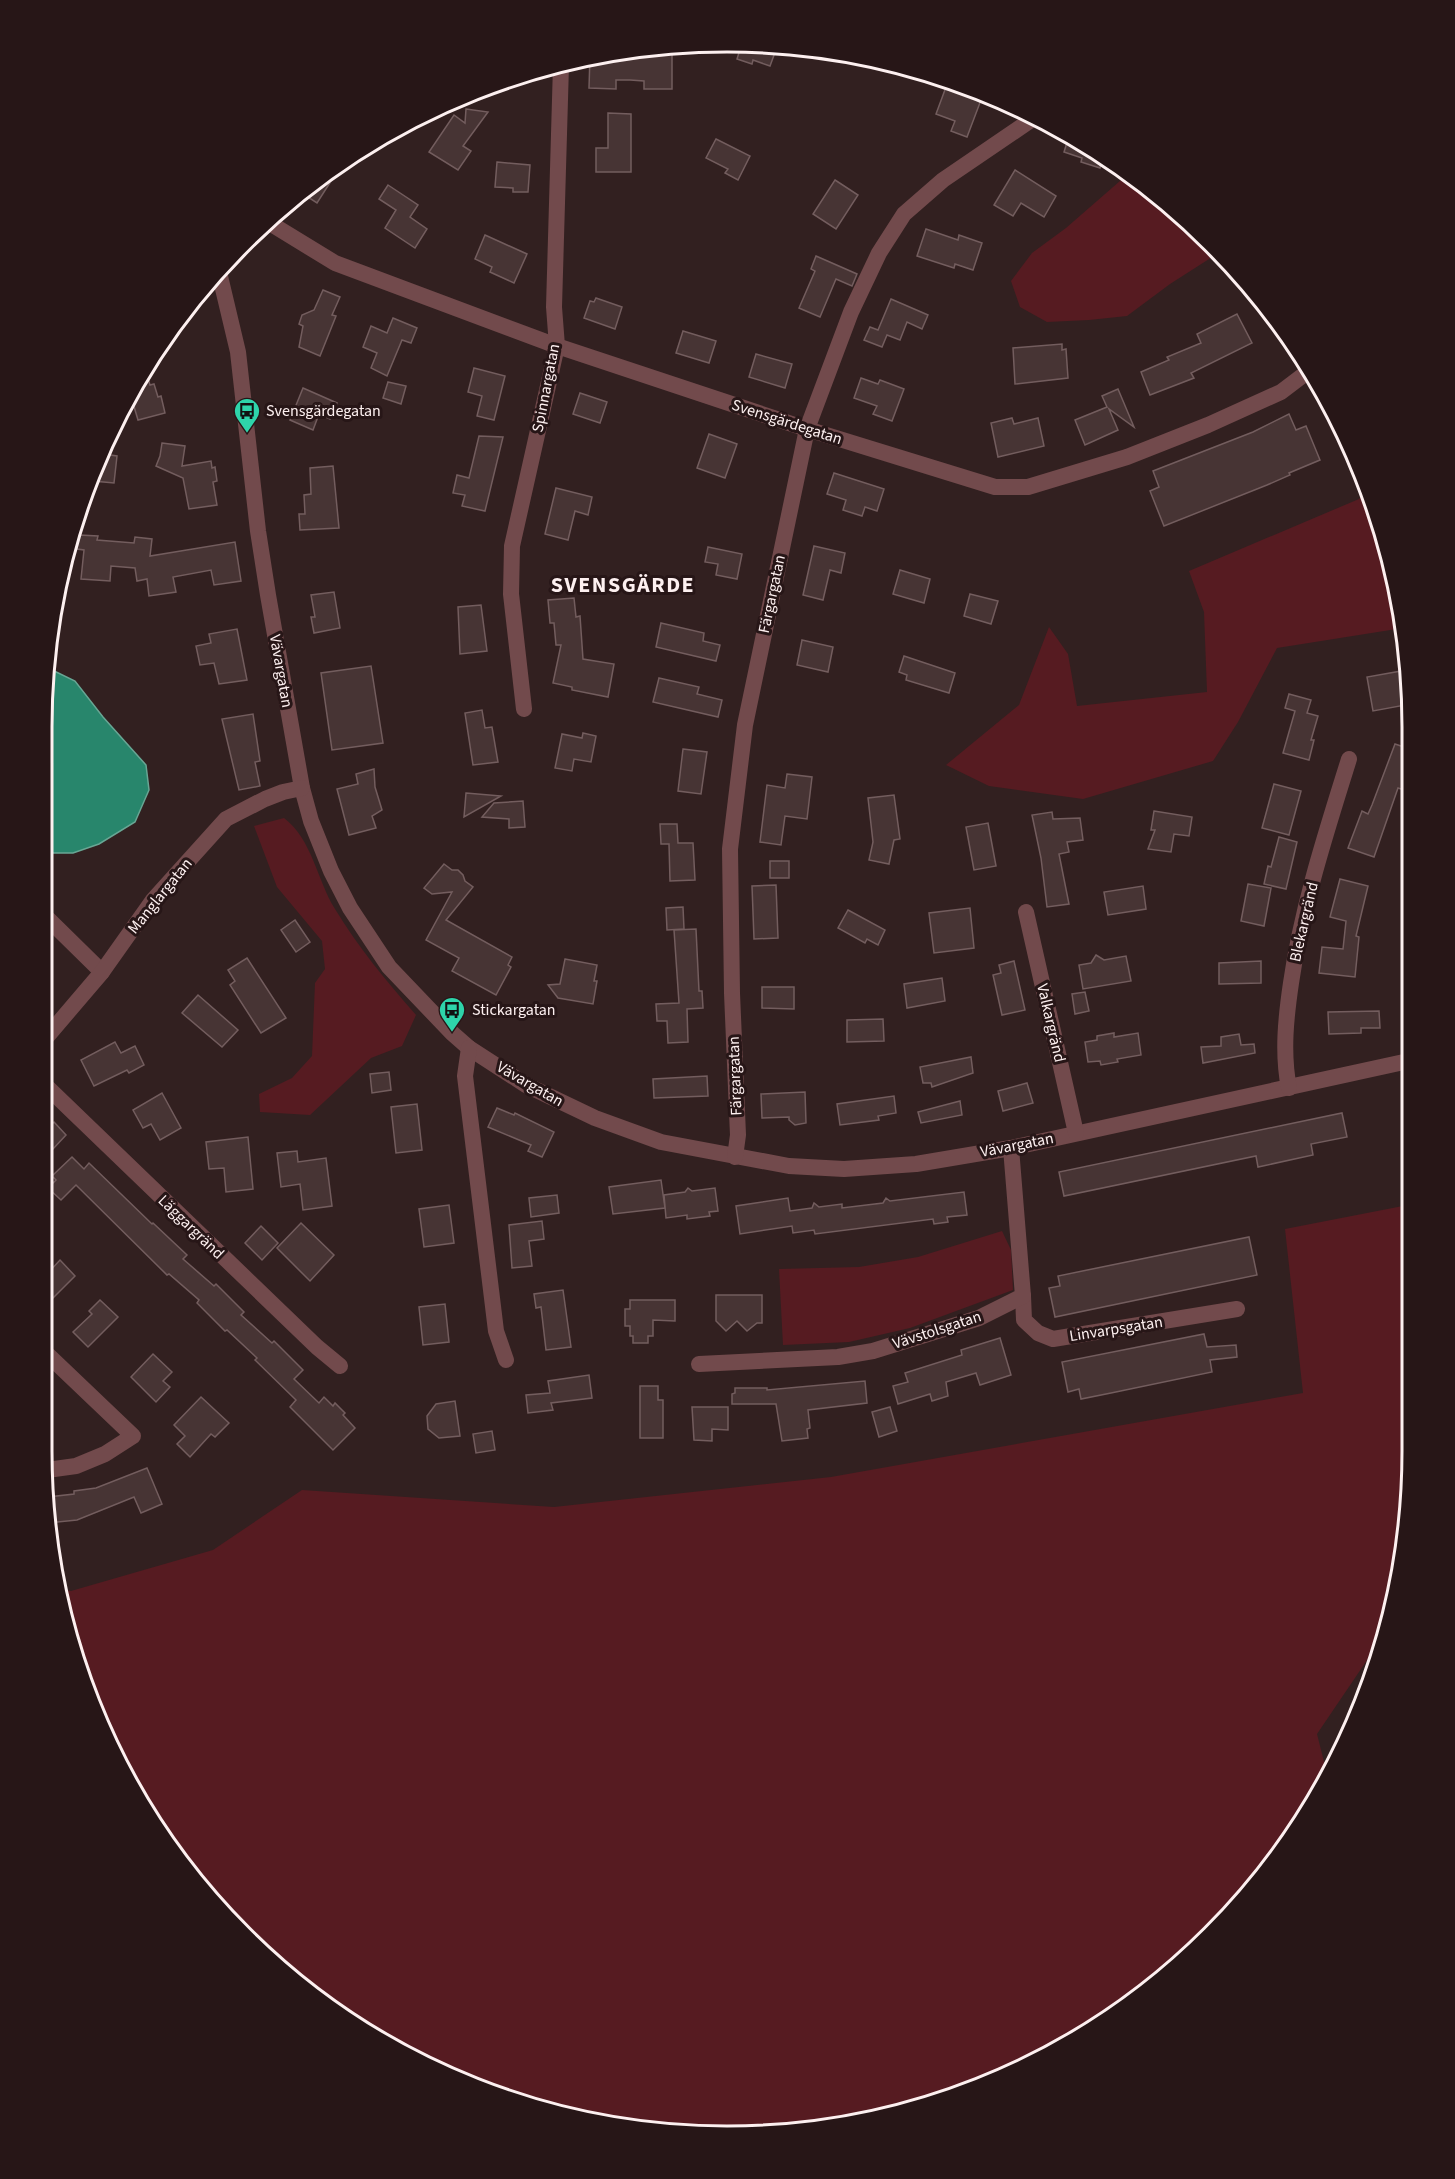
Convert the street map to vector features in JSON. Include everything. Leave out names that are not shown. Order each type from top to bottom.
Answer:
[{"type":"street","name":"Spinnargatan","points":[[524,709],[510,594],[512,546],[557,346],[554,307],[561,74]]},
{"type":"street","name":"Färgargatan","points":[[735,1157],[738,1135],[732,993],[730,849],[745,724],[807,429],[851,312],[879,253],[904,214],[943,180],[1027,123]]},
{"type":"street","name":"Svensgärdegatan","points":[[275,226],[335,263],[557,346],[807,429],[995,488],[1028,487],[1127,458],[1281,392],[1303,375]]},
{"type":"street","name":"Vävargatan","points":[[221,281],[238,352],[258,531],[284,691],[302,788],[311,821],[350,908],[389,967],[469,1048],[526,1085],[596,1118],[662,1142],[789,1166],[844,1169],[916,1164],[1011,1148],[1402,1062]]},
{"type":"street","name":"Blekargränd","points":[[1289,1088],[1286,1072],[1286,1018],[1298,938],[1348,759]]},
{"type":"street","name":"Manglargatan","points":[[52,1031],[102,972],[153,900],[226,819],[274,796],[302,788]]},
{"type":"street","name":"Valkargränd","points":[[1026,912],[1076,1133]]},
{"type":"street","points":[[52,923],[102,972]]},
{"type":"street","points":[[469,1048],[465,1076],[471,1136],[496,1331],[506,1360]]},
{"type":"street","name":"Läggargränd","points":[[52,1092],[309,1339],[340,1366]]},
{"type":"street","points":[[1011,1148],[1023,1296]]},
{"type":"street","name":"Linvarpsgatan","points":[[1023,1296],[1024,1320],[1038,1333],[1053,1339],[1238,1309]]},
{"type":"street","name":"Vävstolsgatan","points":[[699,1364],[838,1357],[873,1351],[979,1317],[1023,1296]]},
{"type":"street","points":[[52,1360],[133,1436],[105,1454],[76,1466],[53,1469]]},
{"type":"shaded area","points":[[1121,180],[1173,220],[1212,257],[1170,284],[1127,316],[1047,322],[1020,307],[1011,281],[1032,253],[1066,228]]},
{"type":"shaded area","points":[[1361,497],[1379,553],[1395,629],[1277,648],[1238,722],[1213,761],[1083,799],[989,786],[946,765],[1019,705],[1049,627],[1068,654],[1077,706],[1207,692],[1204,612],[1189,571]]},
{"type":"shaded area","points":[[55,671],[75,681],[103,717],[146,765],[149,790],[135,822],[99,844],[73,853],[52,853],[52,728]]},
{"type":"shaded area","points":[[284,818],[308,848],[329,898],[353,937],[416,1015],[402,1046],[371,1058],[310,1115],[260,1112],[259,1094],[292,1078],[312,1056],[315,983],[325,969],[322,941],[277,887],[254,826]]},
{"type":"shaded area","points":[[1402,1206],[1401,1496],[1390,1583],[1371,1654],[1317,1734],[1325,1765],[1312,1789],[1289,1827],[1235,1897],[1173,1959],[1103,2013],[1026,2057],[986,2075],[944,2091],[859,2114],[816,2121],[728,2126],[639,2121],[596,2114],[511,2091],[469,2075],[429,2057],[352,2013],[282,1959],[250,1929],[220,1897],[166,1827],[122,1750],[104,1710],[88,1668],[67,1590],[71,1591],[213,1550],[302,1490],[554,1507],[831,1477],[1303,1393],[1285,1229]]},
{"type":"shaded area","points":[[1002,1231],[1011,1250],[1013,1290],[910,1328],[849,1342],[783,1345],[779,1269],[859,1267],[918,1257]]},
{"type":"building","points":[[739,53],[774,54],[770,66],[753,60],[752,64],[737,59]]},
{"type":"building","points":[[672,55],[672,89],[644,89],[644,81],[630,80],[616,80],[616,89],[589,88],[590,67]]},
{"type":"building","points":[[945,89],[980,102],[967,137],[951,131],[955,121],[936,114]]},
{"type":"building","points":[[466,109],[488,112],[463,146],[471,151],[458,170],[429,152],[454,115],[465,123]]},
{"type":"building","points":[[608,113],[631,114],[631,172],[596,172],[596,148],[608,148]]},
{"type":"building","points":[[716,139],[750,156],[738,180],[725,173],[728,169],[706,158]]},
{"type":"building","points":[[1067,144],[1101,165],[1100,168],[1081,162],[1082,158],[1064,152]]},
{"type":"building","points":[[497,162],[530,165],[528,192],[513,192],[513,188],[495,187]]},
{"type":"building","points":[[1015,170],[1056,196],[1044,217],[1021,203],[1013,216],[994,205]]},
{"type":"building","points":[[835,180],[858,195],[836,229],[813,214]]},
{"type":"building","points":[[330,182],[317,203],[309,198]]},
{"type":"building","points":[[388,185],[418,205],[410,217],[427,229],[415,248],[385,228],[396,210],[379,199]]},
{"type":"building","points":[[926,229],[958,240],[959,235],[982,243],[973,270],[955,264],[954,268],[917,256]]},
{"type":"building","points":[[485,235],[527,254],[514,283],[490,272],[492,267],[475,259]]},
{"type":"building","points":[[816,256],[857,274],[852,286],[836,279],[820,317],[799,308],[815,271],[811,269]]},
{"type":"building","points":[[323,290],[340,297],[332,315],[336,316],[320,356],[299,347],[303,326],[299,324],[302,315],[314,310]]},
{"type":"building","points":[[596,298],[622,307],[615,329],[584,318],[590,301],[594,302]]},
{"type":"building","points":[[891,299],[928,315],[922,329],[907,322],[900,340],[887,335],[882,347],[864,340],[870,327],[878,330]]},
{"type":"building","points":[[1237,314],[1252,343],[1191,373],[1194,378],[1150,395],[1141,372],[1169,360],[1167,357],[1201,343],[1197,334]]},
{"type":"building","points":[[393,318],[417,328],[411,343],[402,340],[387,376],[371,368],[377,353],[363,347],[371,326],[387,333]]},
{"type":"building","points":[[683,331],[716,341],[709,363],[676,353]]},
{"type":"building","points":[[1062,344],[1062,350],[1066,349],[1068,378],[1015,384],[1013,348]]},
{"type":"building","points":[[756,354],[792,364],[785,388],[749,377]]},
{"type":"building","points":[[474,368],[505,376],[494,420],[477,416],[482,396],[468,392]]},
{"type":"building","points":[[861,378],[878,384],[880,380],[904,389],[892,421],[873,414],[877,406],[854,398]]},
{"type":"building","points":[[149,381],[150,385],[154,384],[158,397],[161,396],[165,413],[138,420],[134,407]]},
{"type":"building","points":[[388,382],[406,386],[401,404],[383,398]]},
{"type":"building","points":[[303,388],[337,403],[330,419],[319,414],[313,430],[290,420]]},
{"type":"building","points":[[1118,389],[1134,427],[1109,409],[1118,430],[1085,445],[1075,420],[1107,407],[1102,396]]},
{"type":"building","points":[[580,393],[607,402],[600,423],[573,414]]},
{"type":"building","points":[[1289,414],[1296,430],[1306,426],[1320,460],[1267,485],[1164,526],[1150,491],[1159,487],[1153,471],[1253,432]]},
{"type":"building","points":[[1012,418],[1014,424],[1038,418],[1044,446],[998,457],[991,423]]},
{"type":"building","points":[[709,434],[737,444],[725,478],[697,468]]},
{"type":"building","points":[[479,436],[503,437],[485,511],[462,506],[465,495],[453,493],[457,475],[469,478]]},
{"type":"building","points":[[162,443],[185,446],[182,466],[211,461],[212,468],[215,467],[217,481],[213,482],[217,505],[189,509],[183,478],[156,466]]},
{"type":"building","points":[[110,455],[117,456],[114,483],[99,482]]},
{"type":"building","points":[[333,466],[339,528],[300,530],[299,514],[305,514],[304,495],[311,494],[310,468]]},
{"type":"building","points":[[834,473],[884,489],[877,511],[865,507],[862,516],[843,510],[846,500],[827,494]]},
{"type":"building","points":[[556,488],[592,497],[588,515],[575,511],[568,540],[545,534]]},
{"type":"building","points":[[81,535],[98,536],[97,540],[134,543],[135,537],[152,539],[150,556],[235,542],[241,581],[214,585],[211,570],[173,577],[176,592],[149,596],[147,579],[137,581],[135,568],[111,566],[110,581],[81,579],[84,550],[77,549]]},
{"type":"building","points":[[814,546],[845,553],[841,573],[830,570],[823,600],[803,595]]},
{"type":"building","points":[[708,547],[742,554],[737,579],[716,575],[718,564],[705,562]]},
{"type":"building","points":[[900,570],[930,579],[924,603],[893,594]]},
{"type":"building","points":[[334,592],[340,628],[314,633],[311,617],[315,617],[311,595]]},
{"type":"building","points":[[970,594],[998,601],[991,624],[964,616]]},
{"type":"building","points":[[574,598],[576,617],[580,616],[583,659],[614,664],[608,697],[572,690],[572,687],[553,683],[561,645],[556,645],[554,623],[550,623],[548,600]]},
{"type":"building","points":[[481,605],[487,651],[460,654],[458,607]]},
{"type":"building","points":[[661,623],[704,633],[703,641],[720,645],[716,661],[656,647]]},
{"type":"building","points":[[237,629],[247,680],[219,684],[214,663],[200,665],[196,646],[211,643],[209,634]]},
{"type":"building","points":[[802,640],[833,647],[828,672],[797,665]]},
{"type":"building","points":[[904,656],[955,673],[949,693],[906,680],[907,675],[899,672]]},
{"type":"building","points":[[371,666],[383,743],[332,750],[321,673]]},
{"type":"building","points":[[1400,671],[1402,706],[1373,711],[1367,677]]},
{"type":"building","points":[[659,678],[699,687],[697,694],[722,700],[718,717],[653,702]]},
{"type":"building","points":[[1289,694],[1311,700],[1307,713],[1318,716],[1311,740],[1314,740],[1309,760],[1283,753],[1295,711],[1285,708]]},
{"type":"building","points":[[482,710],[485,728],[492,727],[498,762],[473,765],[465,713]]},
{"type":"building","points":[[253,714],[260,761],[255,762],[260,786],[239,790],[222,719]]},
{"type":"building","points":[[583,733],[596,736],[591,762],[574,759],[572,771],[555,768],[562,734],[582,738]]},
{"type":"building","points":[[1395,744],[1402,746],[1402,789],[1398,788],[1374,857],[1348,848],[1362,811],[1368,814]]},
{"type":"building","points":[[683,749],[707,752],[701,794],[678,791]]},
{"type":"building","points":[[374,769],[375,787],[382,810],[372,816],[376,828],[349,835],[337,789],[358,784],[356,774]]},
{"type":"building","points":[[787,774],[812,777],[807,819],[785,816],[781,845],[760,842],[767,785],[785,788]]},
{"type":"building","points":[[1274,784],[1301,791],[1289,835],[1262,828]]},
{"type":"building","points":[[466,793],[501,796],[464,817]]},
{"type":"building","points":[[894,795],[900,839],[894,840],[889,864],[869,860],[873,842],[868,798]]},
{"type":"building","points":[[523,801],[525,827],[509,828],[509,819],[482,817],[494,803]]},
{"type":"building","points":[[1154,811],[1192,817],[1189,836],[1174,834],[1171,852],[1148,849],[1155,830],[1151,830]]},
{"type":"building","points":[[1052,812],[1053,819],[1080,818],[1083,840],[1067,842],[1069,852],[1059,854],[1069,904],[1047,907],[1041,858],[1032,815]]},
{"type":"building","points":[[988,823],[996,866],[974,870],[966,827]]},
{"type":"building","points":[[660,824],[677,824],[678,843],[693,843],[695,880],[670,881],[669,844],[661,844]]},
{"type":"building","points":[[1279,837],[1297,842],[1286,889],[1264,884]]},
{"type":"building","points":[[770,861],[789,861],[789,878],[770,878]]},
{"type":"building","points":[[444,864],[452,870],[458,870],[465,881],[473,887],[446,920],[512,957],[508,965],[511,967],[496,995],[452,971],[459,958],[426,940],[452,892],[432,894],[424,888]]},
{"type":"building","points":[[1340,879],[1368,886],[1356,936],[1359,937],[1355,977],[1319,973],[1322,947],[1343,949],[1346,921],[1330,917]]},
{"type":"building","points":[[1248,884],[1271,888],[1264,926],[1241,921]]},
{"type":"building","points":[[776,885],[778,938],[754,939],[752,886]]},
{"type":"building","points":[[1143,886],[1146,909],[1108,915],[1104,892]]},
{"type":"building","points":[[683,907],[684,929],[667,930],[666,908]]},
{"type":"building","points":[[970,908],[974,948],[934,953],[929,913]]},
{"type":"building","points":[[848,910],[885,930],[878,945],[867,939],[865,943],[838,928]]},
{"type":"building","points":[[295,920],[310,942],[296,952],[281,930]]},
{"type":"building","points":[[696,929],[699,991],[702,991],[703,1008],[687,1009],[688,1042],[668,1043],[667,1021],[657,1021],[656,1004],[679,1003],[674,930]]},
{"type":"building","points":[[1096,955],[1104,960],[1126,956],[1131,981],[1083,989],[1079,965],[1091,963]]},
{"type":"building","points":[[247,958],[286,1018],[261,1033],[230,985],[235,981],[228,970]]},
{"type":"building","points":[[565,959],[597,965],[593,1004],[558,998],[548,985],[560,984]]},
{"type":"building","points":[[1014,961],[1025,1010],[1002,1015],[993,975],[1001,973],[999,965]]},
{"type":"building","points":[[1261,961],[1261,983],[1219,984],[1219,963]]},
{"type":"building","points":[[942,978],[945,1001],[907,1008],[904,984]]},
{"type":"building","points":[[762,987],[794,987],[794,1009],[762,1008]]},
{"type":"building","points":[[1085,992],[1089,1011],[1075,1014],[1072,994]]},
{"type":"building","points":[[198,995],[238,1030],[222,1047],[182,1013]]},
{"type":"building","points":[[1379,1011],[1380,1028],[1361,1028],[1361,1033],[1329,1034],[1328,1012]]},
{"type":"building","points":[[883,1019],[884,1041],[847,1042],[847,1020]]},
{"type":"building","points":[[1114,1033],[1114,1037],[1138,1033],[1141,1055],[1117,1059],[1118,1062],[1101,1065],[1100,1061],[1088,1062],[1085,1042],[1097,1040],[1097,1036]]},
{"type":"building","points":[[1239,1034],[1241,1045],[1254,1044],[1255,1053],[1203,1063],[1201,1047],[1221,1046],[1221,1037]]},
{"type":"building","points":[[115,1042],[121,1053],[135,1046],[144,1065],[129,1073],[127,1070],[94,1086],[81,1060]]},
{"type":"building","points":[[971,1057],[973,1073],[932,1087],[931,1083],[923,1083],[920,1067]]},
{"type":"building","points":[[389,1072],[391,1090],[372,1093],[370,1074]]},
{"type":"building","points":[[707,1076],[708,1096],[654,1098],[653,1079]]},
{"type":"building","points":[[1027,1083],[1033,1103],[1003,1111],[998,1091]]},
{"type":"building","points":[[805,1092],[806,1123],[795,1125],[789,1117],[762,1118],[761,1094]]},
{"type":"building","points":[[162,1093],[181,1128],[160,1140],[151,1124],[143,1128],[133,1110]]},
{"type":"building","points":[[894,1096],[896,1113],[878,1116],[879,1120],[840,1125],[837,1104]]},
{"type":"building","points":[[960,1101],[962,1115],[921,1123],[918,1112]]},
{"type":"building","points":[[417,1104],[422,1150],[396,1153],[391,1107]]},
{"type":"building","points":[[497,1108],[514,1115],[515,1113],[554,1132],[542,1157],[528,1151],[531,1145],[488,1127]]},
{"type":"building","points":[[1342,1113],[1347,1137],[1311,1144],[1313,1155],[1258,1167],[1256,1156],[1064,1196],[1059,1172]]},
{"type":"building","points":[[54,1122],[66,1135],[53,1149],[52,1148],[52,1124]]},
{"type":"building","points":[[248,1137],[253,1189],[226,1192],[224,1168],[209,1169],[206,1142]]},
{"type":"building","points":[[297,1151],[298,1162],[326,1158],[332,1206],[303,1210],[300,1184],[281,1187],[277,1153]]},
{"type":"building","points":[[72,1157],[84,1169],[89,1163],[187,1255],[183,1259],[214,1286],[216,1284],[244,1312],[241,1315],[272,1343],[274,1341],[303,1370],[294,1379],[319,1403],[324,1397],[333,1406],[335,1403],[355,1428],[333,1450],[290,1407],[296,1400],[255,1360],[257,1358],[197,1303],[199,1300],[169,1274],[167,1275],[76,1185],[61,1200],[52,1192],[52,1184],[56,1180],[52,1176]]},
{"type":"building","points":[[661,1180],[665,1208],[613,1214],[609,1187]]},
{"type":"building","points":[[688,1188],[692,1191],[715,1188],[718,1211],[709,1212],[710,1216],[687,1219],[687,1215],[666,1218],[664,1195],[685,1192]]},
{"type":"building","points":[[964,1192],[967,1215],[947,1217],[948,1222],[934,1224],[933,1219],[815,1234],[814,1230],[793,1233],[792,1226],[740,1234],[736,1206],[788,1198],[790,1211],[812,1208],[814,1203],[819,1207],[842,1204],[842,1208],[883,1203],[886,1198],[890,1201]]},
{"type":"building","points":[[557,1195],[559,1213],[531,1217],[529,1198]]},
{"type":"building","points":[[449,1205],[454,1243],[424,1247],[419,1209]]},
{"type":"building","points":[[542,1221],[544,1239],[529,1241],[532,1266],[512,1268],[509,1225]]},
{"type":"building","points":[[301,1223],[334,1255],[310,1281],[277,1248]]},
{"type":"building","points":[[261,1226],[278,1243],[262,1260],[245,1243]]},
{"type":"building","points":[[1249,1237],[1257,1275],[1055,1317],[1049,1288],[1060,1286],[1058,1276]]},
{"type":"building","points":[[60,1260],[75,1276],[52,1299],[52,1269]]},
{"type":"building","points":[[563,1290],[571,1347],[546,1350],[541,1307],[536,1308],[534,1294]]},
{"type":"building","points":[[716,1295],[762,1295],[762,1323],[757,1323],[747,1331],[737,1321],[726,1331],[716,1321]]},
{"type":"building","points":[[100,1300],[118,1317],[88,1347],[73,1332],[92,1314],[89,1311]]},
{"type":"building","points":[[630,1300],[675,1300],[675,1321],[653,1320],[653,1336],[648,1336],[648,1343],[633,1343],[630,1326],[625,1326],[625,1309],[630,1309]]},
{"type":"building","points":[[445,1304],[449,1342],[423,1345],[419,1307]]},
{"type":"building","points":[[1204,1334],[1207,1347],[1236,1345],[1237,1357],[1210,1360],[1212,1372],[1111,1393],[1081,1399],[1079,1389],[1068,1392],[1062,1362]]},
{"type":"building","points":[[1000,1338],[1011,1375],[980,1385],[976,1373],[946,1382],[948,1396],[932,1401],[930,1394],[898,1404],[893,1386],[908,1382],[905,1373],[962,1355],[961,1350]]},
{"type":"building","points":[[153,1354],[172,1372],[163,1381],[170,1387],[156,1402],[131,1377]]},
{"type":"building","points":[[589,1375],[592,1398],[551,1403],[553,1410],[528,1413],[526,1395],[550,1393],[548,1381]]},
{"type":"building","points":[[865,1381],[867,1403],[808,1410],[810,1428],[807,1429],[808,1438],[782,1441],[776,1404],[732,1404],[732,1394],[735,1393],[735,1388],[767,1388],[767,1390]]},
{"type":"building","points":[[640,1386],[658,1386],[658,1400],[663,1400],[663,1438],[640,1438]]},
{"type":"building","points":[[201,1397],[229,1423],[215,1437],[211,1434],[190,1457],[177,1444],[185,1436],[174,1425]]},
{"type":"building","points":[[455,1401],[460,1436],[439,1438],[428,1429],[427,1416],[436,1404]]},
{"type":"building","points":[[692,1407],[728,1407],[728,1430],[712,1429],[712,1441],[694,1440]]},
{"type":"building","points":[[890,1407],[897,1431],[879,1437],[872,1412]]},
{"type":"building","points":[[492,1431],[495,1450],[476,1453],[473,1434]]},
{"type":"building","points":[[147,1468],[162,1504],[141,1513],[134,1497],[77,1520],[56,1522],[54,1496],[96,1488]]},
{"type":"place","name":"Svensgärdegatan","points":[[247,434]]},
{"type":"place","name":"Stickargatan","points":[[452,1033]]},
{"type":"district","name":"SVENSGÄRDE","points":[[623,585]]}]
